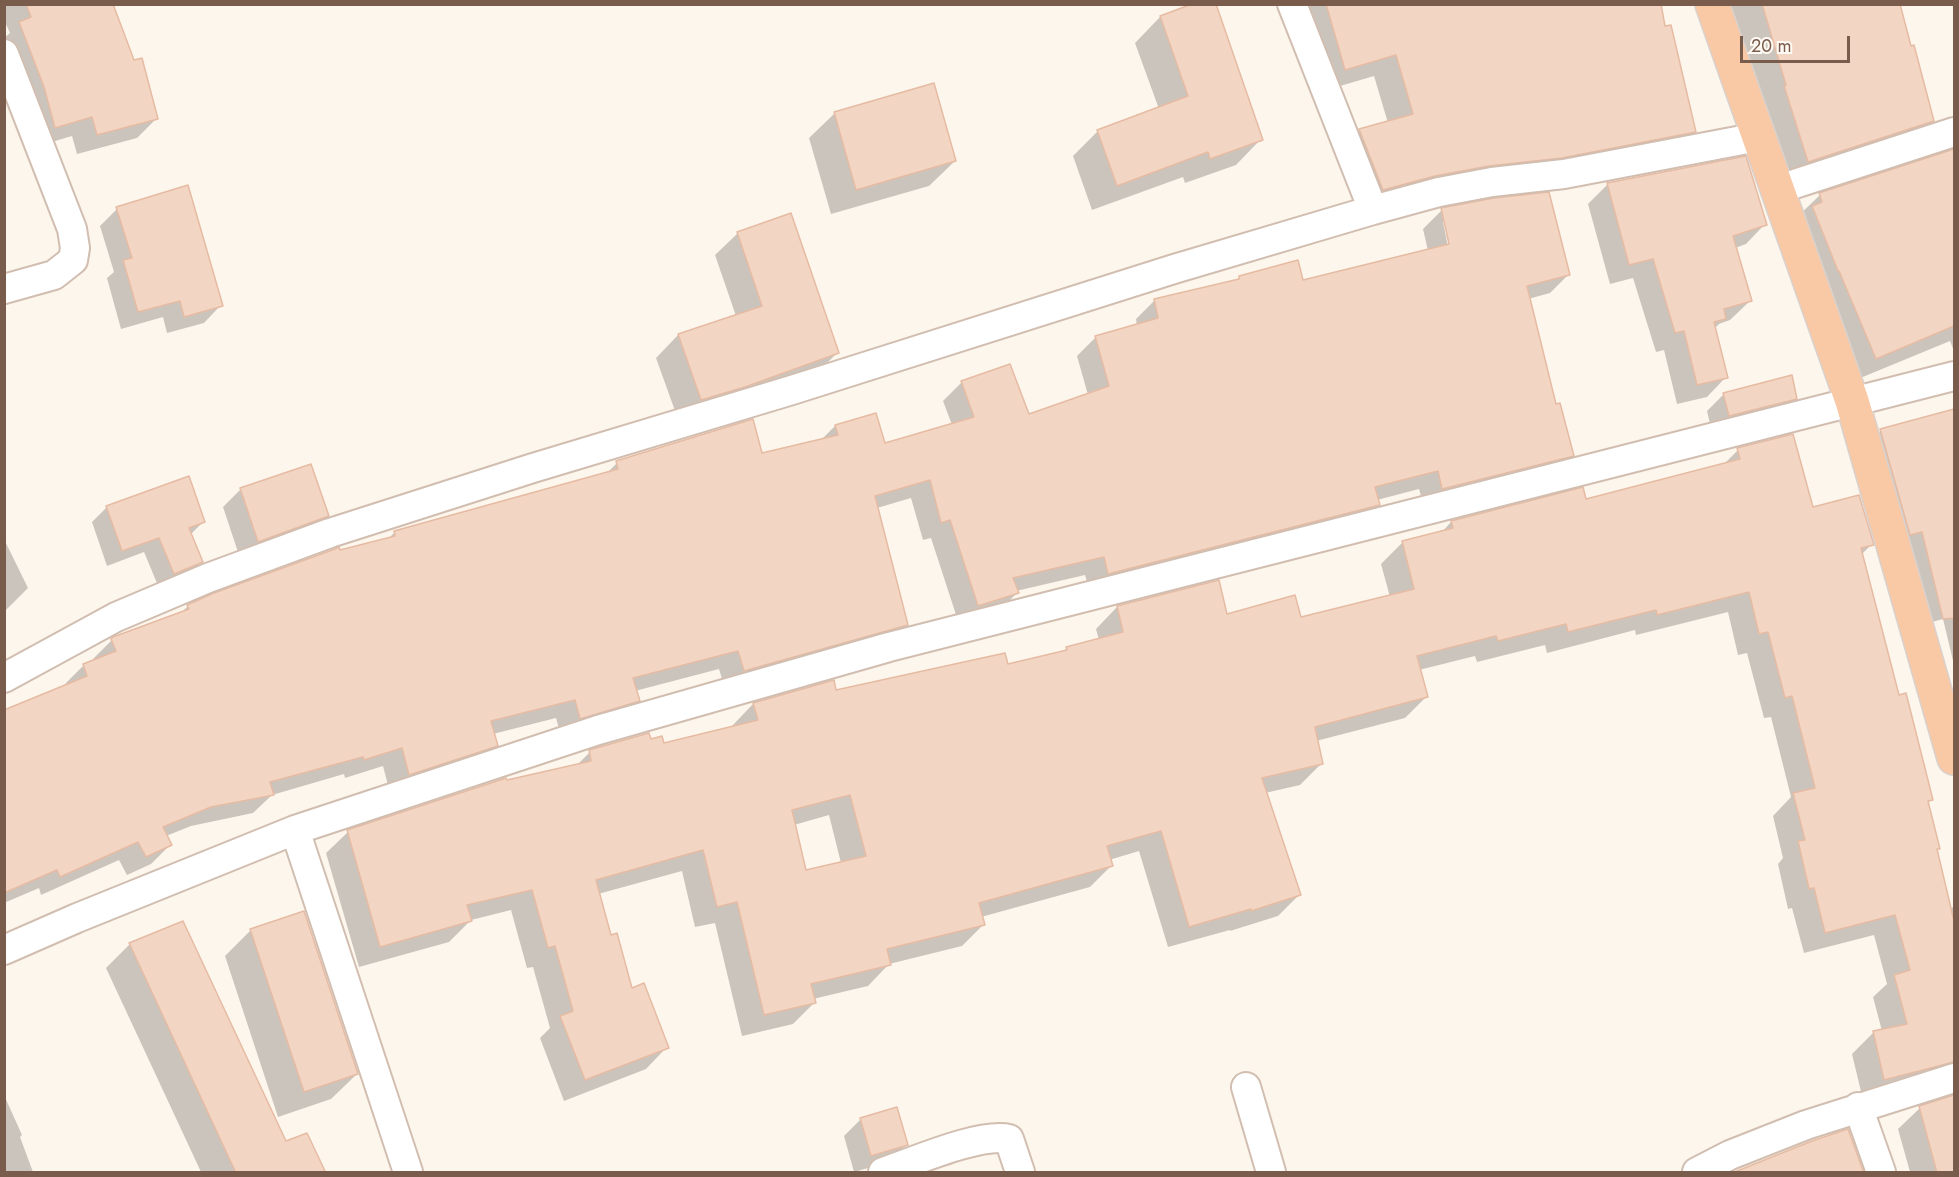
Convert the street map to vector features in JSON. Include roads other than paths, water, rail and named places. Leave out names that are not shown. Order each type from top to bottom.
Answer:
[{"type":"highway","points":[[1712,4],[1852,401],[1954,758]]},
{"type":"street","points":[[1292,4],[1373,210]]},
{"type":"street","points":[[4,54],[72,229],[75,248],[73,260],[54,275],[4,289]]},
{"type":"street","points":[[1776,190],[1954,132]]},
{"type":"street","points":[[4,678],[116,617],[208,578],[330,533],[1140,279],[1438,192],[1492,182],[1564,174],[1758,137]]},
{"type":"street","points":[[4,950],[295,830],[598,730],[889,647],[1954,376]]},
{"type":"street","points":[[295,830],[408,1173]]},
{"type":"street","points":[[1697,1173],[1730,1155],[1806,1125],[1954,1077]]},
{"type":"street","points":[[1246,1087],[1271,1173]]},
{"type":"street","points":[[1858,1107],[1881,1173]]},
{"type":"street","points":[[883,1173],[983,1138],[1000,1137],[1009,1139],[1020,1173]]}]
